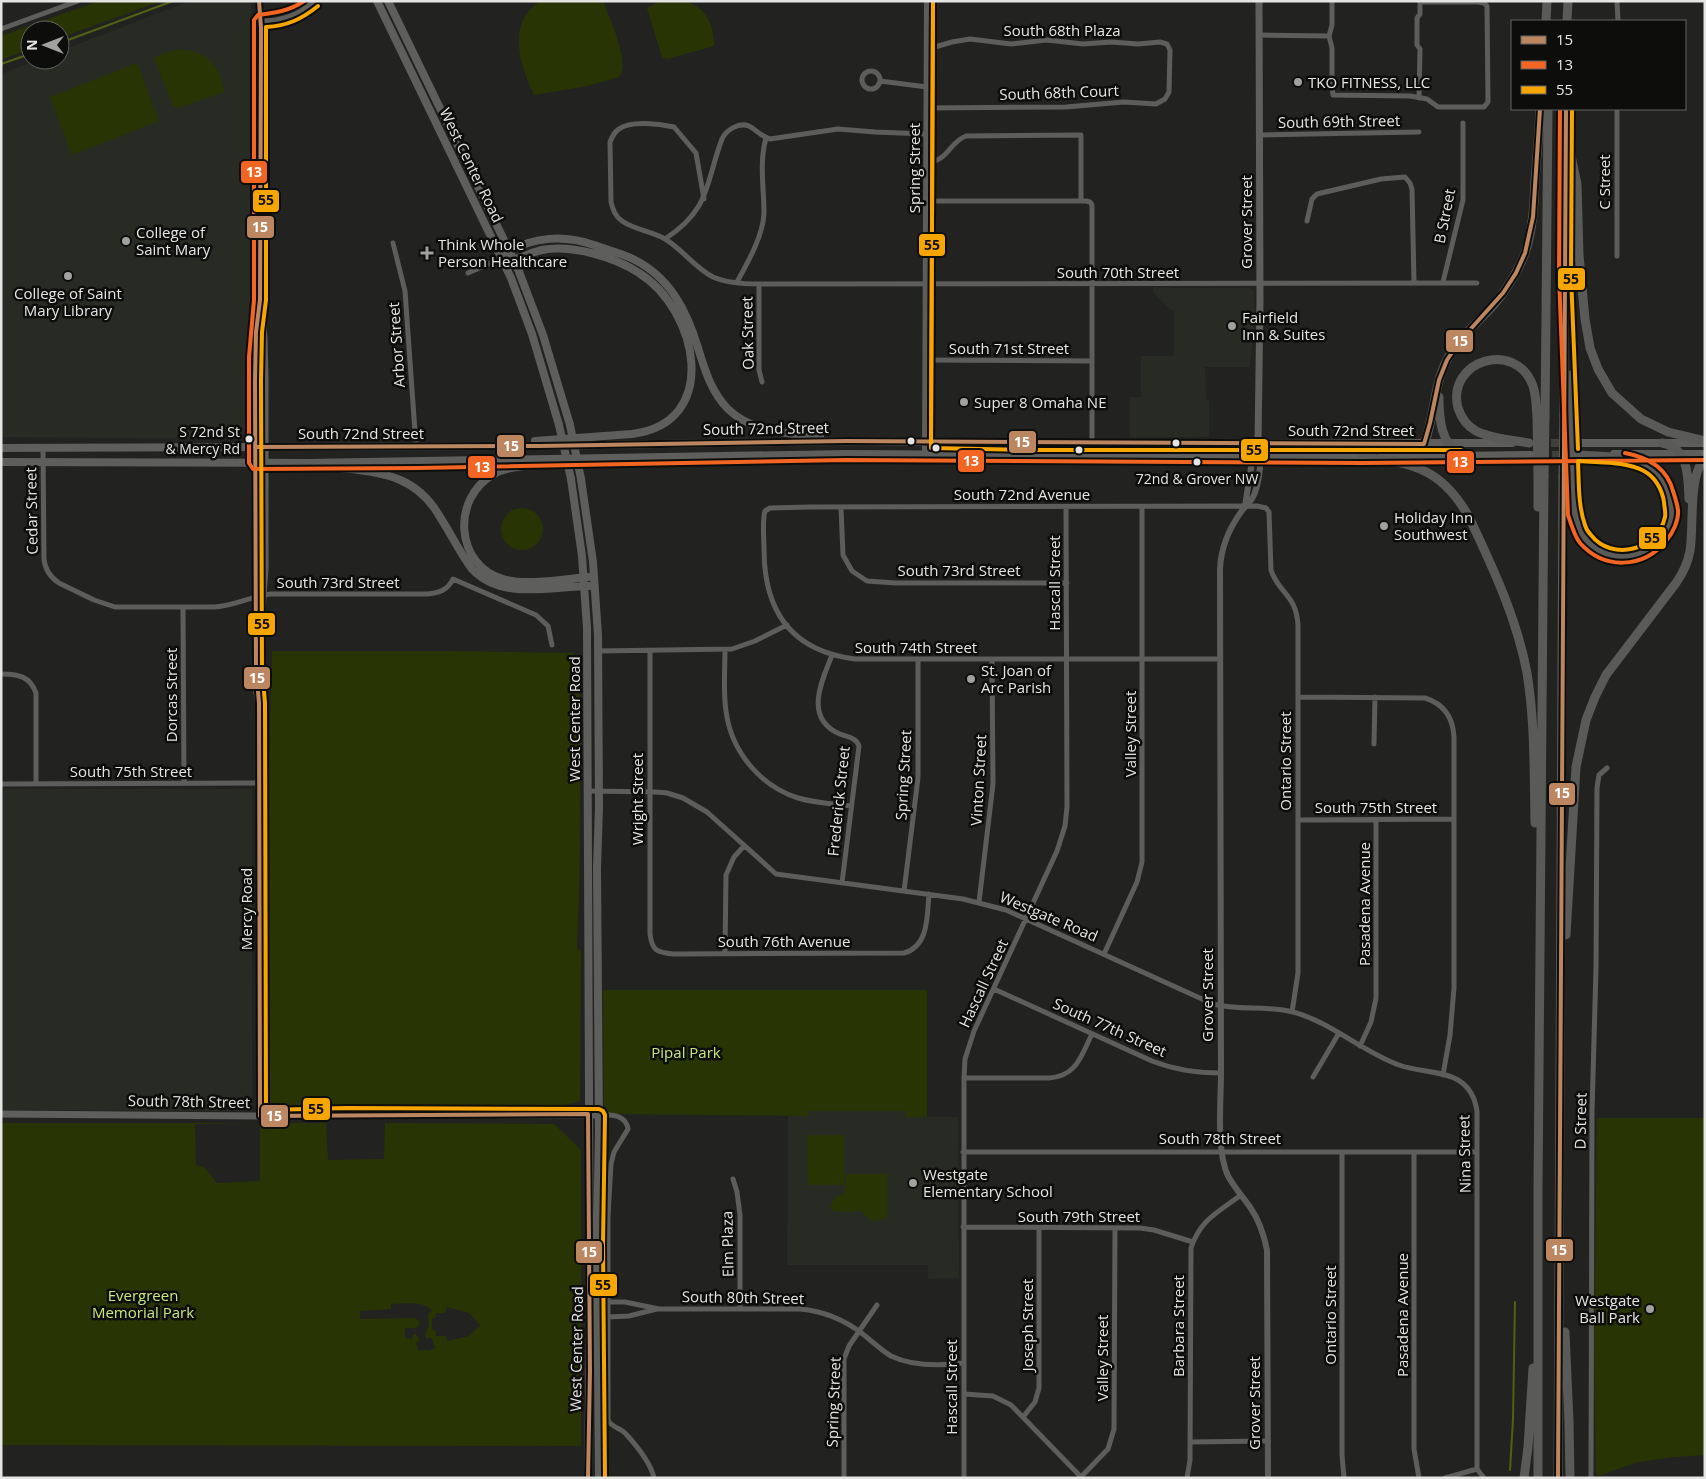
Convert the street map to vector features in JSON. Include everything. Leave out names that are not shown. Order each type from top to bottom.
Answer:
[{"type":"highway","points":[[1547,20],[1548,1]]},
{"type":"highway","points":[[1568,1],[1568,20]]},
{"type":"highway","points":[[1424,444],[1443,367],[1452,351],[1502,294],[1516,272],[1525,252],[1533,212],[1540,110]]},
{"type":"highway","points":[[1538,1478],[1543,627],[1541,416],[1548,110]]},
{"type":"highway","points":[[1558,1478],[1561,1005],[1568,477],[1565,275],[1566,110]]},
{"type":"highway","points":[[1565,128],[1577,184],[1578,234],[1583,299],[1590,348],[1598,369],[1612,393],[1641,419],[1668,432],[1705,442]]},
{"type":"highway","points":[[1530,443],[1492,437],[1470,427],[1461,416],[1457,404],[1460,382],[1467,372],[1480,362],[1497,359],[1509,362],[1521,368],[1531,381],[1541,416]]},
{"type":"highway","points":[[1438,385],[1441,424],[1448,444],[1462,456]]},
{"type":"highway","points":[[1662,443],[1670,445],[1681,454],[1686,469],[1689,496],[1690,552]]},
{"type":"highway","points":[[1568,477],[1575,522],[1582,537],[1594,549],[1610,556],[1630,557],[1646,551],[1662,537],[1670,521],[1671,504],[1668,491],[1657,473],[1636,461],[1579,455]]},
{"type":"highway","points":[[1362,457],[1410,464],[1432,474],[1450,489],[1470,519],[1510,612],[1524,658],[1530,702],[1540,962]]},
{"type":"highway","points":[[1561,1005],[1576,767],[1583,731],[1595,697],[1606,675],[1676,583],[1685,568],[1690,552],[1693,527],[1695,480],[1699,466],[1705,459]]},
{"type":"highway","points":[[1560,1220],[1570,1478]]},
{"type":"highway","points":[[1524,1478],[1529,1439],[1539,1283]]},
{"type":"main road","name":"Mercy Road","points":[[259,1],[260,300],[255,357],[255,463],[262,689],[259,703],[260,1116]]},
{"type":"main road","name":"West Center Road","points":[[377,1],[502,258],[532,334],[559,426],[571,479],[585,586],[587,628],[590,1371],[588,1478]]},
{"type":"main road","name":"West Center Road","points":[[388,1],[514,259],[545,340],[570,425],[582,479],[595,586],[598,651],[599,791],[597,868],[600,1115],[597,1244],[599,1478]]},
{"type":"main road","name":"Grover Street","points":[[1257,456],[1260,284],[1259,1]]},
{"type":"main road","points":[[502,258],[510,251],[540,240],[570,238],[626,256],[640,263],[662,280],[682,305],[691,325],[708,379],[716,394],[729,409],[745,421],[762,428],[846,441]]},
{"type":"main road","points":[[459,446],[646,432],[660,426],[675,415],[683,404],[689,390],[692,363],[684,332],[669,302],[659,289],[646,278],[626,266],[574,249],[545,250],[514,259],[502,258]]},
{"type":"main road","name":"Mercy Road","points":[[259,595],[265,569],[265,347],[260,300]]},
{"type":"main road","name":"South 72nd Street","points":[[1,448],[459,446],[846,441],[1530,443]]},
{"type":"main road","points":[[1080,456],[1089,448],[1092,442]]},
{"type":"main road","points":[[1577,443],[1705,442]]},
{"type":"main road","name":"South 72nd Street","points":[[1,462],[308,463],[925,454],[1362,457],[1531,455]]},
{"type":"main road","points":[[1579,455],[1705,454]]},
{"type":"main road","points":[[594,576],[518,582],[501,579],[485,570],[470,551],[464,533],[466,509],[472,495],[477,488],[496,473],[513,468],[646,457]]},
{"type":"main road","points":[[308,463],[381,473],[408,484],[422,493],[432,504],[472,569],[478,576],[492,584],[507,589],[595,586]]},
{"type":"main road","name":"South 78th Street","points":[[1,1114],[260,1116],[600,1115]]},
{"type":"street","points":[[1,29],[65,4],[78,1]]},
{"type":"street","points":[[260,21],[291,17],[303,11],[314,1]]},
{"type":"street","name":"Spring Street","points":[[925,454],[927,1]]},
{"type":"street","points":[[1332,1],[1332,25],[1329,36],[1332,48],[1333,95],[1419,98],[1427,99],[1438,108],[1481,108],[1486,106],[1488,102],[1488,8],[1486,4],[1478,2],[1420,2],[1420,14],[1417,18],[1417,45],[1420,49],[1419,98]]},
{"type":"street","points":[[1617,1],[1618,20]]},
{"type":"street","points":[[1259,35],[1329,36]]},
{"type":"street","name":"South 68th Plaza","points":[[927,47],[970,40],[1011,44],[1047,40],[1083,44],[1160,42],[1167,44],[1170,50],[1169,74]]},
{"type":"street","name":"South 68th Court","points":[[927,108],[1066,108],[1124,102],[1156,104],[1167,97],[1170,89],[1169,74]]},
{"type":"street","points":[[880,81],[927,86]]},
{"type":"street","name":"C Street","points":[[1617,256],[1618,110]]},
{"type":"street","name":"B Street","points":[[1443,282],[1463,200],[1464,123]]},
{"type":"street","points":[[704,199],[696,153],[674,127],[660,124],[629,125],[617,131],[610,142],[611,202],[615,215],[627,224],[650,231],[665,239],[694,214],[704,199],[714,169],[715,158],[724,135],[732,128],[742,125],[750,127],[760,136],[780,139],[838,129],[926,134]]},
{"type":"street","name":"South 69th Street","points":[[1260,135],[1419,132]]},
{"type":"street","points":[[926,163],[935,162],[940,159],[960,139],[966,136],[1081,135],[1081,201]]},
{"type":"street","points":[[737,282],[756,242],[764,214],[762,175],[766,138]]},
{"type":"street","points":[[1307,221],[1314,197],[1317,194],[1386,178],[1405,177],[1412,189],[1414,282]]},
{"type":"street","points":[[926,201],[1090,202],[1093,207],[1092,442]]},
{"type":"street","name":"South 70th Street","points":[[665,239],[707,273],[722,280],[759,284],[1477,282]]},
{"type":"street","name":"Arbor Street","points":[[393,243],[405,291],[416,446]]},
{"type":"street","points":[[468,273],[502,258]]},
{"type":"street","name":"Oak Street","points":[[759,284],[759,370],[762,382]]},
{"type":"street","name":"South 71st Street","points":[[926,360],[1092,361]]},
{"type":"street","name":"Cedar Street","points":[[43,449],[44,559],[48,573]]},
{"type":"street","name":"Grover Street","points":[[1257,456],[1259,478],[1254,496],[1231,526],[1221,554],[1221,1073],[1222,1152],[1228,1175],[1259,1224],[1267,1250],[1268,1478]]},
{"type":"street","name":"South 72nd Avenue","points":[[787,625],[774,606],[766,581],[764,515],[767,509],[1245,506],[1266,508],[1269,510],[1269,518]]},
{"type":"street","name":"Hascall Street","points":[[964,1478],[963,1152],[965,1060],[970,1042],[1057,851],[1065,826],[1067,807],[1066,507]]},
{"type":"street","name":"Valley Street","points":[[1104,954],[1137,882],[1142,862],[1142,507]]},
{"type":"street","name":"South 73rd Street","points":[[841,508],[843,555],[847,565],[863,579],[876,582],[1066,582]]},
{"type":"street","name":"Ontario Street","points":[[1269,518],[1271,570],[1274,578],[1293,602],[1297,614],[1298,973],[1292,1012]]},
{"type":"street","name":"South 73rd Street","points":[[48,573],[59,583],[109,606],[183,608],[224,607],[259,595],[428,594],[442,591],[451,584],[453,579],[536,614],[548,626],[552,645]]},
{"type":"street","name":"Dorcas Street","points":[[183,608],[184,783]]},
{"type":"street","points":[[598,651],[725,650],[743,646],[787,625]]},
{"type":"street","name":"South 74th Street","points":[[787,625],[807,643],[832,655],[855,660],[1220,659]]},
{"type":"street","name":"Wright Street","points":[[650,650],[650,934],[653,947]]},
{"type":"street","points":[[725,650],[727,719],[735,743],[748,764],[766,782],[790,795],[808,800],[851,806]]},
{"type":"street","name":"Frederick Street","points":[[832,655],[819,689],[818,702],[821,716],[827,726],[837,733],[854,739],[858,743],[842,883]]},
{"type":"street","name":"Spring Street","points":[[904,891],[918,778],[918,660]]},
{"type":"street","name":"Vinton Street","points":[[979,902],[992,784],[992,660]]},
{"type":"street","points":[[1,674],[22,676],[34,687],[37,697],[36,783]]},
{"type":"street","points":[[1374,744],[1375,697]]},
{"type":"street","points":[[1298,698],[1425,698],[1435,702],[1444,709],[1454,728],[1454,988],[1450,1035],[1443,1075]]},
{"type":"street","name":"D Street","points":[[1591,1478],[1592,1122],[1596,968],[1597,782],[1599,775],[1606,768]]},
{"type":"street","name":"South 75th Street","points":[[1,784],[260,783]]},
{"type":"street","name":"Westgate Road","points":[[589,791],[672,794],[695,804],[707,812],[776,874],[929,894],[979,902],[1006,910],[1213,1004],[1272,1008],[1292,1012],[1314,1020],[1399,1065],[1443,1075]]},
{"type":"street","name":"South 75th Street","points":[[1298,820],[1454,819]]},
{"type":"street","name":"Pasadena Avenue","points":[[1360,1046],[1372,1022],[1376,998],[1376,820]]},
{"type":"street","points":[[725,953],[726,875],[734,857],[744,846]]},
{"type":"street","name":"South 76th Avenue","points":[[653,947],[664,953],[897,953],[909,951],[915,948],[924,935],[929,894]]},
{"type":"street","name":"South 77th Street","points":[[994,989],[1165,1066],[1192,1072],[1221,1073]]},
{"type":"street","points":[[1313,1077],[1339,1033]]},
{"type":"street","points":[[964,1078],[1049,1078],[1062,1076],[1076,1066],[1092,1034]]},
{"type":"street","name":"Nina Street","points":[[1443,1075],[1457,1080],[1464,1085],[1473,1097],[1477,1111],[1477,1469]]},
{"type":"street","name":"South 78th Street","points":[[600,1115],[623,1118],[628,1125],[628,1129],[611,1160],[608,1216],[608,1302]]},
{"type":"street","name":"South 78th Street","points":[[963,1152],[1477,1152]]},
{"type":"street","name":"Ontario Street","points":[[1342,1152],[1342,1455],[1344,1478]]},
{"type":"street","name":"Pasadena Avenue","points":[[1414,1152],[1414,1449],[1419,1478]]},
{"type":"street","name":"Elm Plaza","points":[[732,1179],[740,1215],[740,1309]]},
{"type":"street","name":"Barbara Street","points":[[1187,1478],[1190,1460],[1190,1254],[1198,1230],[1207,1219],[1241,1195]]},
{"type":"street","name":"South 79th Street","points":[[963,1228],[1148,1229],[1193,1242]]},
{"type":"street","name":"Joseph Street","points":[[1023,1417],[1035,1402],[1039,1388],[1039,1228]]},
{"type":"street","name":"Valley Street","points":[[1081,1477],[1108,1449],[1114,1429],[1115,1228]]},
{"type":"street","points":[[608,1302],[608,1420],[628,1436],[651,1467],[654,1478]]},
{"type":"street","name":"South 80th Street","points":[[608,1302],[625,1302],[659,1309],[800,1309],[815,1311],[836,1318],[859,1332],[883,1351],[902,1360],[923,1364],[963,1363]]},
{"type":"street","name":"Spring Street","points":[[844,1478],[844,1359],[849,1346],[877,1305]]},
{"type":"street","name":"South 80th Street","points":[[608,1317],[627,1316],[659,1309]]},
{"type":"street","points":[[964,1394],[986,1395],[999,1398],[1011,1405],[1081,1477]]},
{"type":"street","points":[[1190,1442],[1268,1441]]},
{"type":"street","points":[[1445,1478],[1477,1469],[1484,1478]]},
{"type":"shaded area","name":"College of Saint Mary","points":[[190,1],[250,1],[251,3],[250,321],[246,430],[236,439],[1,437],[1,74],[20,67],[20,70],[70,70],[70,47]]},
{"type":"shaded area","points":[[1153,287],[1250,288],[1254,291],[1255,312],[1250,367],[1205,367],[1206,400],[1209,401],[1209,437],[1130,438],[1130,397],[1141,397],[1141,356],[1174,356],[1174,310],[1170,310],[1153,292]]},
{"type":"shaded area","points":[[1,789],[252,789],[252,1111],[1,1110]]},
{"type":"shaded area","points":[[808,1111],[906,1111],[906,1117],[958,1117],[959,1278],[928,1279],[928,1265],[787,1265],[788,1116],[807,1116]]},
{"type":"green space","points":[[99,1],[161,1],[70,34],[70,20],[46,20]]},
{"type":"green space","points":[[540,1],[603,1],[621,51],[622,71],[619,77],[587,86],[534,95],[524,71],[519,45],[519,33],[529,10]]},
{"type":"green space","points":[[660,1],[687,2],[700,9],[711,26],[714,46],[667,59],[662,57],[647,8]]},
{"type":"green space","points":[[20,29],[20,53],[1,60],[1,36]]},
{"type":"green space","points":[[177,50],[195,52],[209,60],[219,74],[224,92],[178,108],[173,106],[154,58]]},
{"type":"green space","points":[[137,63],[159,121],[72,155],[50,97]]},
{"type":"green space","points":[[526,508],[534,511],[540,517],[543,529],[540,541],[534,547],[518,550],[510,547],[504,541],[501,525],[504,517],[510,511]]},
{"type":"green space","points":[[272,651],[574,653],[579,681],[580,710],[580,858],[577,948],[581,951],[580,1101],[561,1106],[268,1105],[269,776]]},
{"type":"green space","name":"Pipal Park","points":[[603,990],[927,990],[927,1117],[906,1117],[906,1111],[808,1111],[808,1116],[604,1114]]},
{"type":"green space","name":"Westgate Ball Park","points":[[1597,1118],[1705,1118],[1705,1455],[1638,1462],[1598,1476],[1596,1473],[1594,1360]]},
{"type":"green space","name":"Evergreen Memorial Park","points":[[1,1123],[260,1123],[326,1123],[328,1160],[384,1159],[385,1123],[554,1124],[581,1150],[581,1446],[1,1445]],"holes":[[[260,1123],[260,1181],[217,1183],[205,1168],[196,1165],[195,1124]],[[408,1303],[424,1305],[432,1311],[428,1314],[429,1325],[425,1335],[426,1339],[431,1337],[435,1348],[419,1351],[416,1343],[420,1341],[416,1334],[413,1334],[412,1339],[405,1338],[405,1328],[416,1328],[419,1325],[419,1321],[415,1318],[360,1319],[360,1311],[391,1309],[391,1304]],[[447,1307],[469,1313],[480,1325],[469,1336],[447,1341],[446,1336],[436,1336],[436,1331],[432,1329],[432,1319],[436,1317],[436,1313],[445,1313]]]},
{"type":"green space","points":[[807,1135],[844,1135],[844,1185],[808,1185]]},
{"type":"green space","points":[[846,1174],[887,1174],[887,1218],[872,1221],[859,1210],[853,1212],[833,1211],[830,1207],[835,1197],[845,1193]]},
{"type":"waterway","points":[[70,39],[173,1]]},
{"type":"waterway","points":[[1,64],[20,57]]},
{"type":"waterway","points":[[1510,1470],[1515,1302]]},
{"type":"tunnel","points":[[1539,443],[1568,443]]},
{"type":"tunnel","points":[[1540,455],[1569,455]]},
{"type":"transit line","name":"15","points":[[259,1],[261,28],[260,300],[256,332],[255,380],[256,668],[259,703],[260,1116],[588,1114],[590,1371],[588,1478]]},
{"type":"transit line","name":"13","points":[[304,1],[282,11],[258,15],[254,20],[254,300],[249,357],[249,463],[253,469],[419,468],[846,460],[1362,463],[1705,460]]},
{"type":"transit line","name":"13","points":[[931,441],[933,1]]},
{"type":"transit line","name":"55","points":[[933,1],[931,448],[1032,450],[1461,450]]},
{"type":"transit line","name":"55","points":[[318,6],[294,21],[266,27],[266,300],[262,332],[261,380],[262,668],[265,703],[266,1110],[346,1108],[599,1109],[603,1111],[605,1115],[603,1244],[605,1478]]},
{"type":"transit line","name":"15","points":[[255,447],[539,446],[846,441],[1424,444],[1439,380],[1447,360],[1459,342],[1503,293],[1516,273],[1525,253],[1533,217],[1540,110]]},
{"type":"transit line","name":"13","points":[[1560,110],[1559,275],[1568,515],[1578,540],[1590,552],[1600,558],[1623,563],[1646,557],[1657,550],[1671,534],[1678,514],[1677,502],[1670,483],[1661,470],[1641,457],[1625,453]]},
{"type":"transit line","name":"15","points":[[1558,1478],[1566,110]]},
{"type":"transit line","name":"55","points":[[1572,110],[1571,275],[1578,449]]},
{"type":"transit line","name":"55","points":[[1578,461],[1581,510],[1588,532],[1600,543],[1610,548],[1622,550],[1644,544],[1653,538],[1661,528],[1665,513],[1662,493],[1651,477],[1644,471],[1629,466],[1579,461]]},
{"type":"place","name":"TKO FITNESS, LLC","points":[[1298,82]]},
{"type":"place","name":"College of Saint Mary","points":[[126,241]]},
{"type":"place","name":"Think Whole Person Healthcare","points":[[427,253]]},
{"type":"place","name":"College of Saint Mary Library","points":[[68,276]]},
{"type":"place","name":"Fairfield Inn & Suites","points":[[1232,326]]},
{"type":"place","name":"Super 8 Omaha NE","points":[[964,402]]},
{"type":"place","name":"S 72nd St & Mercy Rd","points":[[249,439]]},
{"type":"place","name":"72nd & Grover NW","points":[[1197,462]]},
{"type":"place","name":"Holiday Inn Southwest","points":[[1384,526]]},
{"type":"place","name":"St. Joan of Arc Parish","points":[[971,679]]},
{"type":"place","name":"Westgate Elementary School","points":[[913,1183]]},
{"type":"place","name":"Westgate Ball Park","points":[[1650,1309]]}]
